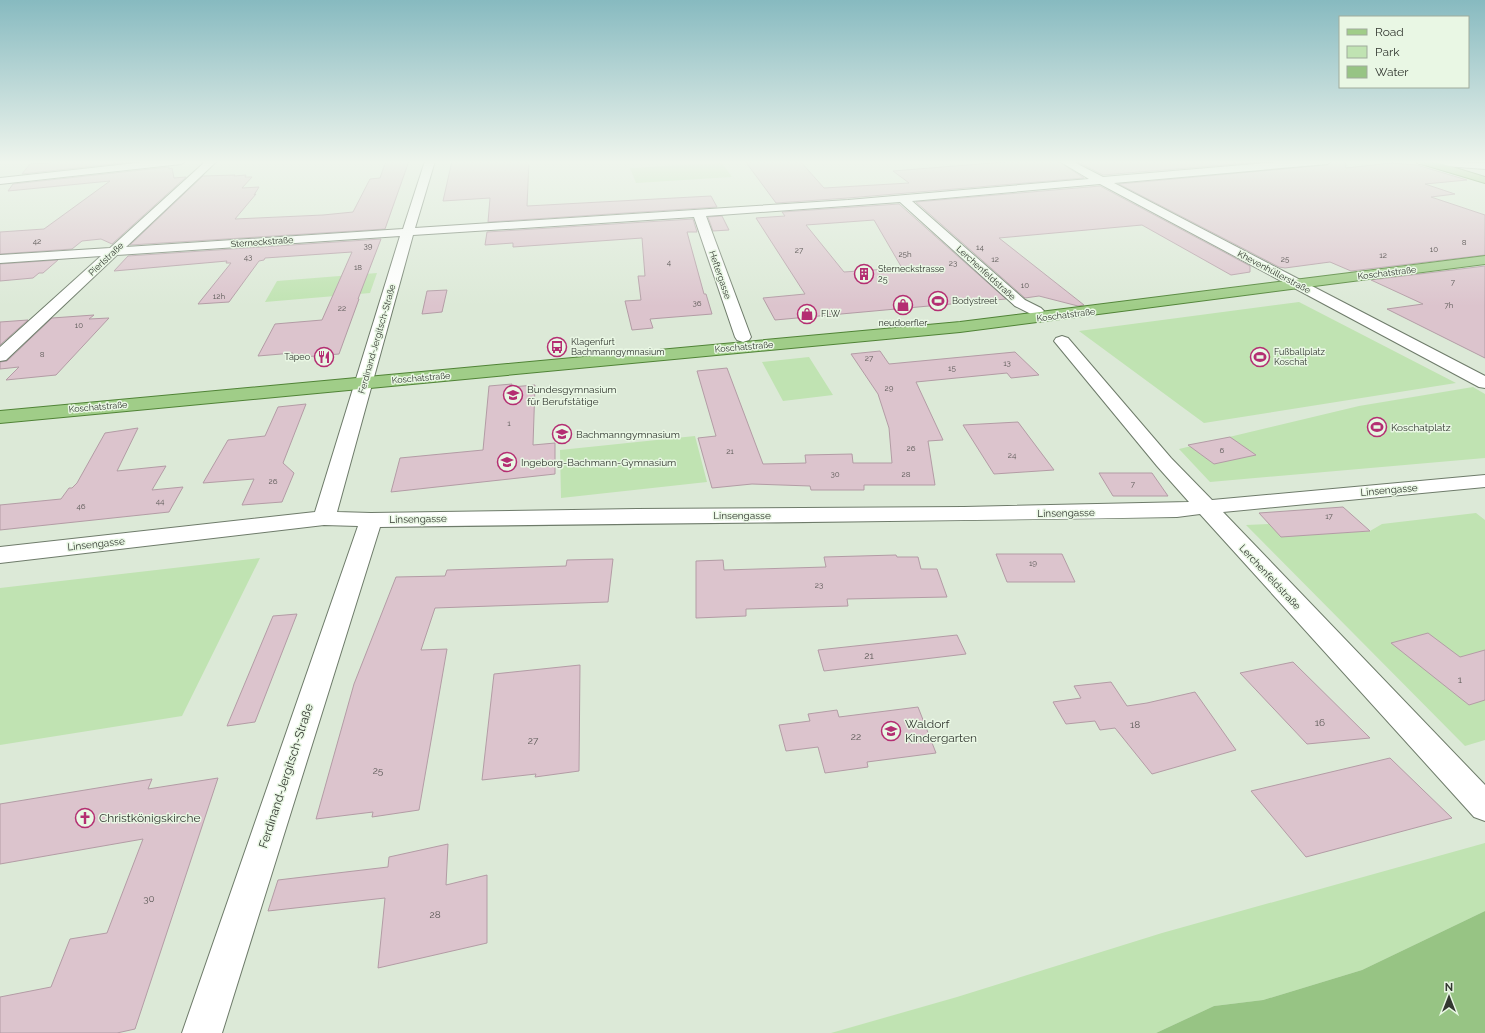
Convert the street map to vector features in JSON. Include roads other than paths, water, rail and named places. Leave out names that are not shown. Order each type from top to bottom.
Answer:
[{"type":"main road","name":"Koschatstraße","points":[[0,417],[743,337],[1044,317],[1485,252]]},
{"type":"main road","name":"Koschatstraße","points":[[0,405],[366,377],[894,328],[1291,281],[1485,260]]},
{"type":"street","name":"Pierlstraße","points":[[0,356],[160,209]]},
{"type":"street","name":"Ferdinand-Jergitsch-Straße","points":[[324,518],[331,500],[415,209]]},
{"type":"street","name":"Sterneckstraße","points":[[0,259],[754,209]]},
{"type":"street","name":"Lerchenfeldstraße","points":[[914,209],[1020,303],[1036,311]]},
{"type":"street","name":"Khevenhüllerstraße","points":[[1155,209],[1485,382]]},
{"type":"street","name":"Heftergasse","points":[[699,213],[743,337]]},
{"type":"street","name":"Lerchenfeldstraße","points":[[1062,341],[1164,462],[1205,507],[1481,799]]},
{"type":"street","name":"Linsengasse","points":[[0,555],[324,518],[371,520],[637,516],[971,514],[1177,510],[1485,481]]},
{"type":"street","name":"Ferdinand-Jergitsch-Straße","points":[[202,1033],[371,520]]},
{"type":"water","points":[[1485,911],[1485,1033],[1156,1033],[1214,1006],[1263,1000],[1362,970]]},
{"type":"place","name":"Sterneckstrasse 25","points":[[864,274]]},
{"type":"place","name":"Bodystreet","points":[[938,301]]},
{"type":"place","name":"neudoerfler","points":[[903,305]]},
{"type":"place","name":"FLW","points":[[807,314]]},
{"type":"place","name":"Klagenfurt Bachmanngymnasium","points":[[557,347]]},
{"type":"place","name":"Tapeo","points":[[324,357]]},
{"type":"place","name":"Fußballplatz Koschat","points":[[1260,357]]},
{"type":"place","name":"Bundesgymnasium für Berufstätige","points":[[513,395]]},
{"type":"place","name":"Koschatplatz","points":[[1377,427]]},
{"type":"place","name":"Bachmanngymnasium","points":[[562,434]]},
{"type":"place","name":"Ingeborg-Bachmann-Gymnasium","points":[[507,462]]},
{"type":"place","name":"Waldorf Kindergarten","points":[[891,731]]},
{"type":"place","name":"Christkönigskirche","points":[[85,818]]}]
